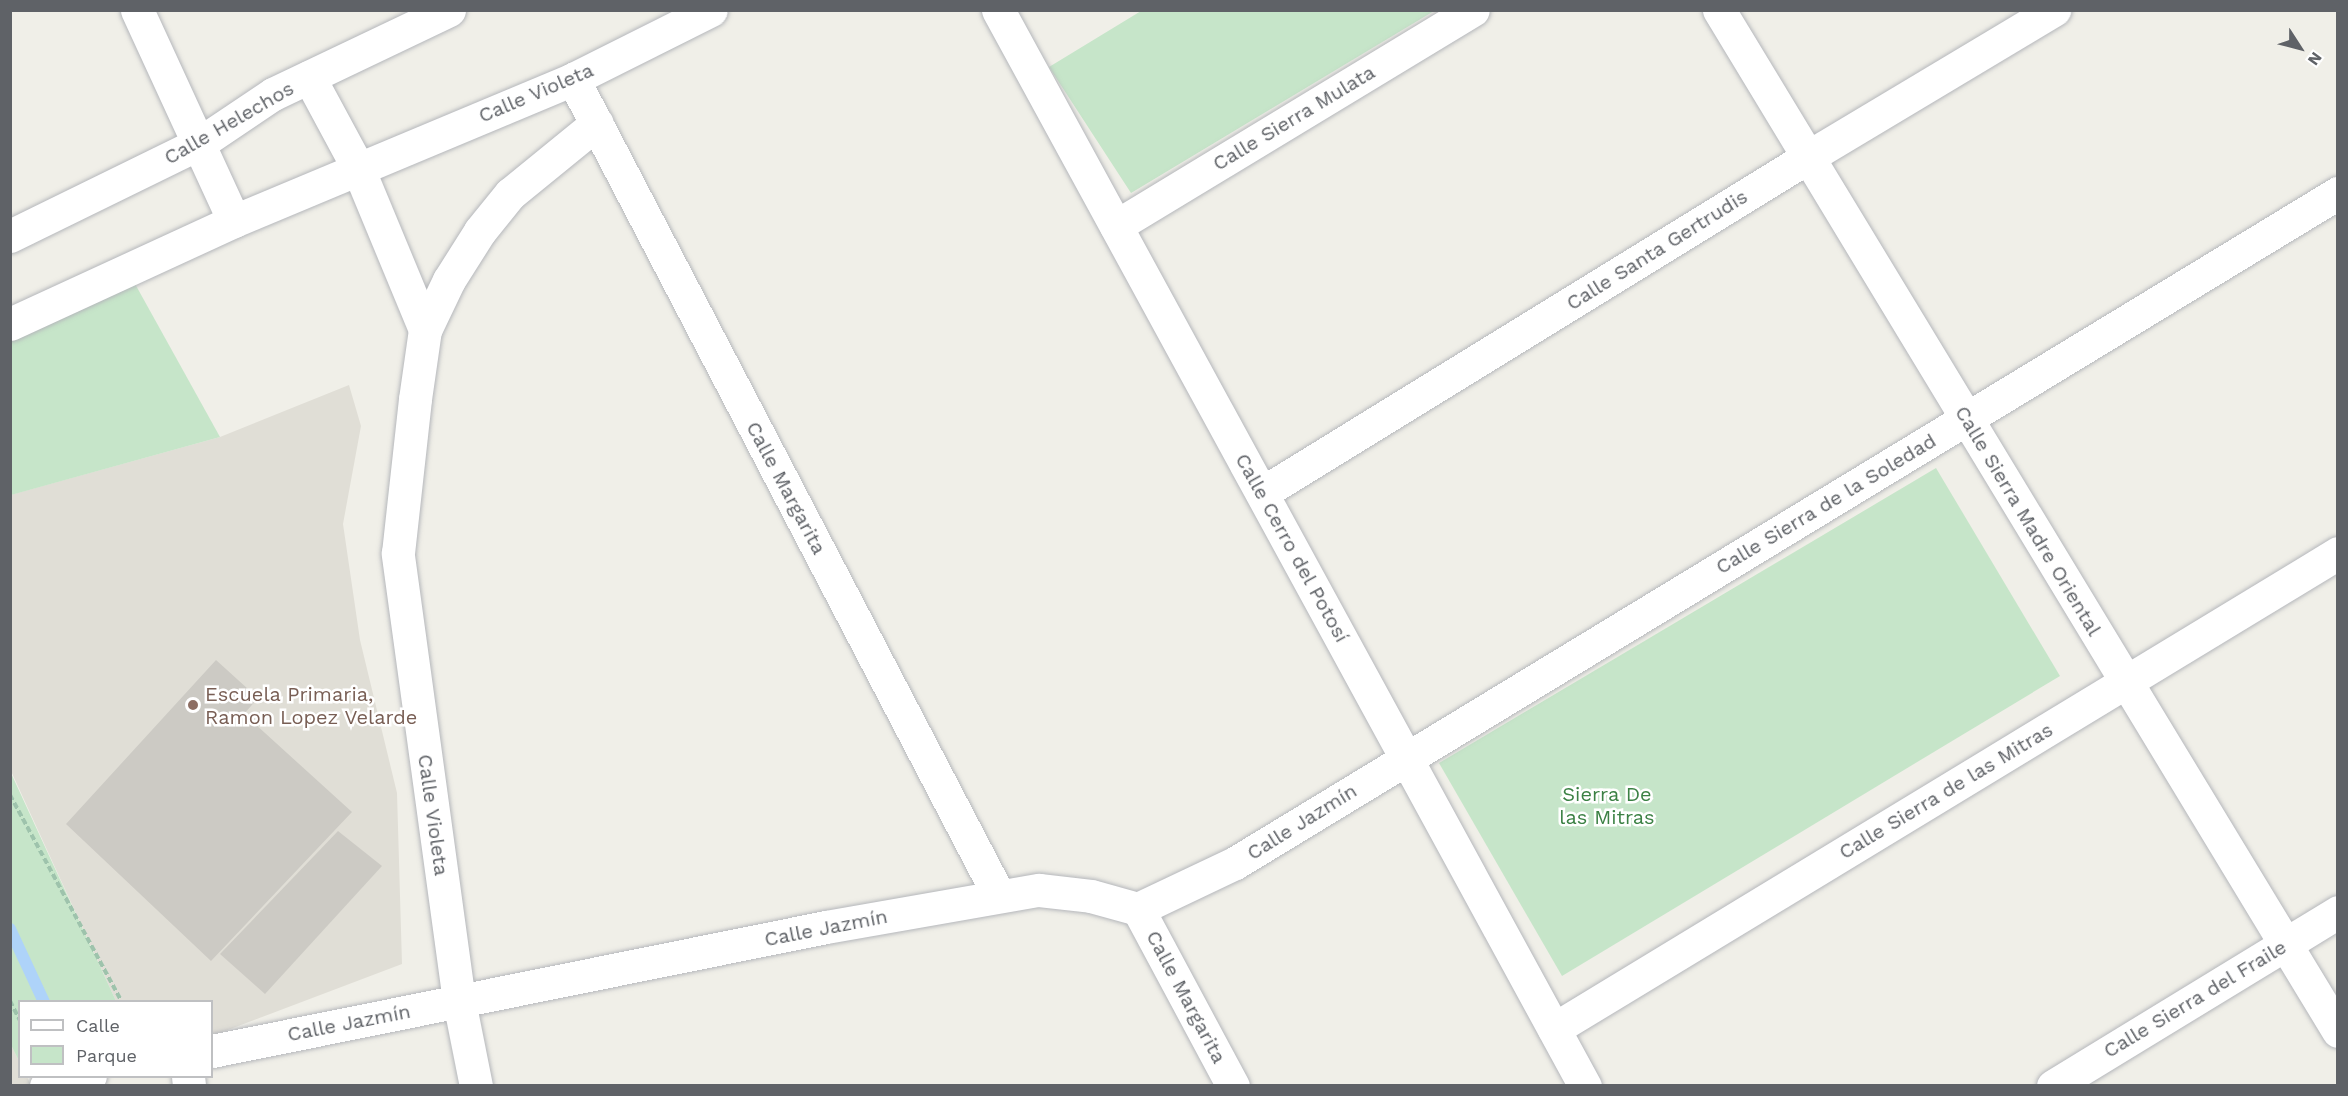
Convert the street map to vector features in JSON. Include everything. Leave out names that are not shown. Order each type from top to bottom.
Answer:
[{"type":"street","points":[[137,10],[234,221]]},
{"type":"street","name":"Calle Helechos","points":[[10,236],[200,143],[273,94],[449,10]]},
{"type":"street","name":"Calle Violeta","points":[[10,324],[234,221],[573,79],[711,10]]},
{"type":"street","name":"Calle Cerro del Potosí","points":[[998,10],[1585,1086]]},
{"type":"street","name":"Calle Sierra Mulata","points":[[1116,226],[1473,10]]},
{"type":"street","name":"Calle Sierra Madre Oriental","points":[[1719,10],[2337,1031]]},
{"type":"street","name":"Calle Santa Gertrudis","points":[[1262,493],[1808,157],[2054,10]]},
{"type":"street","name":"Calle Violeta","points":[[309,77],[358,168],[425,330]]},
{"type":"street","name":"Calle Margarita","points":[[573,79],[999,896]]},
{"type":"street","name":"Calle Violeta","points":[[476,1086],[459,1001],[398,553],[425,330],[449,280],[510,194],[597,123]]},
{"type":"street","name":"Calle Sierra de la Soledad","points":[[1406,759],[2337,193]]},
{"type":"street","name":"Calle Sierra de las Mitras","points":[[1554,1029],[2337,552]]},
{"type":"street","name":"Calle Jazmín","points":[[213,1051],[999,896],[1039,890],[1091,896],[1138,909],[1235,863],[1406,759]]},
{"type":"street","name":"Calle Margarita","points":[[1138,909],[1233,1086]]},
{"type":"street","name":"Calle Sierra del Fraile","points":[[2053,1086],[2337,912]]},
{"type":"street","points":[[46,1086],[85,1078]]},
{"type":"path","points":[[10,795],[121,1000]]},
{"type":"path","points":[[10,1001],[18,1017]]},
{"type":"shaded area","name":"Escuela Primaria, Ramon Lopez Velarde","points":[[349,385],[361,426],[343,524],[360,640],[397,793],[402,964],[213,1036],[213,1000],[116,1000],[11,771],[10,495],[220,437]]},
{"type":"shaded area","points":[[10,1043],[18,1059],[18,1078],[28,1078],[31,1085],[11,1085]]},
{"type":"green space","points":[[1141,11],[1434,11],[1131,193],[1049,67]]},
{"type":"green space","points":[[129,273],[220,437],[11,495],[11,335]]},
{"type":"green space","name":"Sierra De las Mitras","points":[[1936,468],[2060,676],[1562,976],[1439,763]]},
{"type":"green space","points":[[10,771],[116,1000],[18,1000],[18,1059],[10,1043]]},
{"type":"building","points":[[216,660],[258,698],[244,714],[352,812],[211,961],[66,824]]},
{"type":"building","points":[[338,831],[382,866],[265,994],[220,954]]},
{"type":"waterway","points":[[10,929],[43,1000]]},
{"type":"place","name":"Escuela Primaria, Ramon Lopez Velarde","points":[[193,705]]}]
